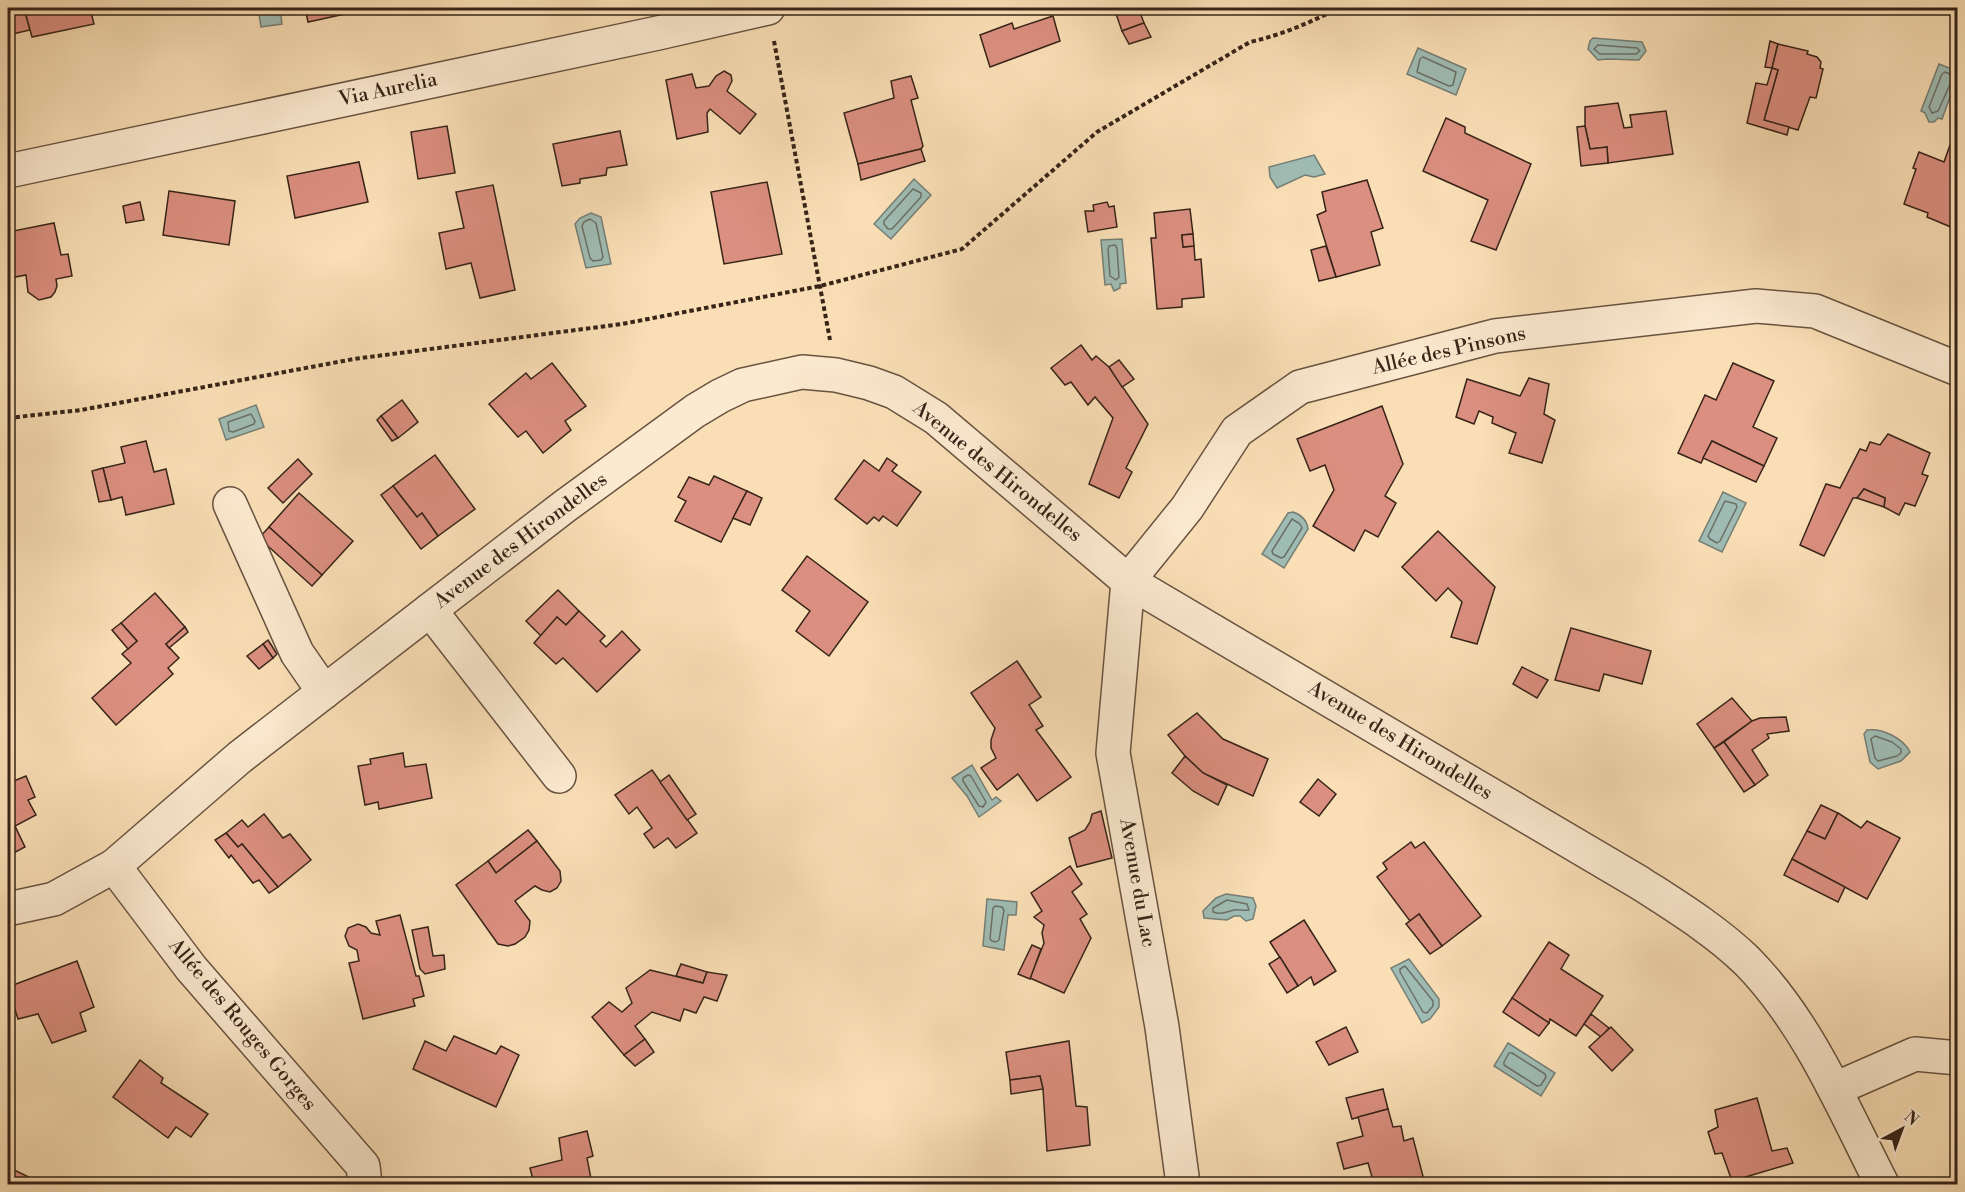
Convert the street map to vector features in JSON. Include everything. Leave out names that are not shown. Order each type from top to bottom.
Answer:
[{"type":"street","name":"Via Aurelia","points":[[8,171],[656,20],[768,8]]},
{"type":"street","name":"Allée des Pinsons","points":[[1128,581],[1187,508],[1237,431],[1300,387],[1495,336],[1756,306],[1815,311],[1958,369]]},
{"type":"street","name":"Avenue des Hirondelles","points":[[8,909],[54,899],[114,866],[240,757],[566,506],[695,411],[743,384],[802,372],[836,375],[894,392],[927,411],[1128,581],[1640,883],[1710,928],[1746,961],[1774,992],[1835,1089],[1882,1185]]},
{"type":"street","points":[[230,504],[297,653],[324,692]]},
{"type":"street","name":"Avenue du Lac","points":[[1128,581],[1113,753],[1162,1027],[1183,1185]]},
{"type":"street","points":[[430,610],[559,776]]},
{"type":"street","name":"Allée des Rouges Gorges","points":[[114,866],[192,968],[363,1166],[365,1185]]},
{"type":"street","points":[[1835,1089],[1915,1054],[1958,1058]]},
{"type":"path","points":[[768,8],[836,375]]},
{"type":"path","points":[[8,418],[81,410],[354,359],[622,324],[820,286],[962,249],[1097,132],[1250,42],[1312,22],[1339,8]]},
{"type":"water","points":[[258,8],[280,8],[282,24],[261,27]]},
{"type":"water","points":[[1593,38],[1642,42],[1646,51],[1639,60],[1598,60],[1588,49]]},
{"type":"water","points":[[1418,48],[1466,69],[1456,95],[1407,74]]},
{"type":"water","points":[[1939,64],[1957,71],[1957,78],[1942,119],[1938,118],[1934,122],[1929,122],[1925,113],[1921,111]]},
{"type":"water","points":[[1314,155],[1325,174],[1314,177],[1305,175],[1277,188],[1270,177],[1269,167]]},
{"type":"water","points":[[914,179],[931,195],[891,239],[874,224]]},
{"type":"water","points":[[591,213],[601,217],[611,264],[586,268],[575,224],[580,218]]},
{"type":"water","points":[[1122,239],[1126,283],[1120,284],[1120,288],[1114,291],[1111,284],[1105,285],[1101,240]]},
{"type":"water","points":[[256,405],[264,427],[226,440],[219,419]]},
{"type":"water","points":[[1723,492],[1746,503],[1722,552],[1699,541]]},
{"type":"water","points":[[1293,512],[1304,518],[1308,529],[1284,568],[1262,554],[1288,513]]},
{"type":"water","points":[[1867,730],[1892,735],[1910,752],[1901,761],[1878,769],[1870,762],[1864,734]]},
{"type":"water","points":[[972,765],[992,800],[996,797],[1001,801],[979,817],[967,796],[952,778]]},
{"type":"water","points":[[1226,894],[1253,898],[1256,906],[1253,919],[1246,921],[1240,916],[1227,920],[1204,918],[1203,911],[1216,898]]},
{"type":"water","points":[[987,899],[1017,902],[1016,915],[1008,915],[1004,950],[983,946]]},
{"type":"water","points":[[1409,959],[1439,999],[1439,1007],[1430,1019],[1422,1023],[1391,968]]},
{"type":"water","points":[[1508,1043],[1555,1073],[1541,1096],[1494,1066]]},
{"type":"building","points":[[8,8],[24,8],[30,30],[8,35]]},
{"type":"building","points":[[24,8],[90,8],[94,24],[32,37]]},
{"type":"building","points":[[305,8],[358,8],[359,11],[308,22]]},
{"type":"building","points":[[1114,8],[1160,8],[1141,15],[1144,23],[1122,31]]},
{"type":"building","points":[[1501,8],[1518,8],[1518,10],[1502,12]]},
{"type":"building","points":[[1053,16],[1060,41],[990,67],[980,35],[1012,23],[1014,29]]},
{"type":"building","points":[[1144,23],[1151,37],[1129,44],[1122,31]]},
{"type":"building","points":[[1770,41],[1778,44],[1772,68],[1765,67]]},
{"type":"building","points":[[1778,44],[1808,51],[1807,54],[1817,57],[1821,62],[1820,68],[1823,69],[1816,98],[1810,97],[1798,130],[1764,120],[1778,70],[1772,68]]},
{"type":"building","points":[[1772,68],[1778,70],[1764,120],[1789,127],[1787,135],[1747,123],[1756,83],[1767,85]]},
{"type":"building","points":[[724,71],[731,75],[732,81],[727,91],[756,114],[740,134],[710,109],[707,113],[708,132],[677,139],[666,80],[692,74],[696,88],[709,86],[716,76]]},
{"type":"building","points":[[911,76],[918,98],[911,100],[923,146],[921,149],[858,164],[844,113],[894,98],[891,81]]},
{"type":"building","points":[[1618,103],[1624,128],[1632,127],[1630,115],[1666,111],[1673,154],[1608,163],[1607,147],[1590,149],[1585,126],[1585,107]]},
{"type":"building","points":[[1446,118],[1465,127],[1465,133],[1531,164],[1496,250],[1471,241],[1488,200],[1423,171]]},
{"type":"building","points":[[447,126],[455,173],[418,179],[411,132]]},
{"type":"building","points":[[1585,126],[1590,149],[1607,147],[1608,163],[1581,166],[1577,127]]},
{"type":"building","points":[[620,131],[627,165],[607,168],[606,175],[580,179],[580,183],[562,186],[553,144]]},
{"type":"building","points":[[1950,145],[1958,148],[1958,230],[1927,217],[1928,213],[1904,204],[1916,169],[1913,168],[1919,152],[1944,162]]},
{"type":"building","points":[[921,149],[925,161],[861,180],[858,164]]},
{"type":"building","points":[[359,162],[368,202],[295,218],[287,176]]},
{"type":"building","points":[[1367,180],[1383,228],[1371,232],[1380,265],[1336,277],[1317,215],[1326,211],[1322,192]]},
{"type":"building","points":[[767,182],[782,254],[724,264],[711,192]]},
{"type":"building","points":[[493,185],[515,290],[480,298],[471,263],[446,269],[439,233],[464,228],[456,192]]},
{"type":"building","points":[[169,191],[235,201],[229,245],[163,235]]},
{"type":"building","points":[[140,202],[144,220],[126,223],[123,206]]},
{"type":"building","points":[[1107,202],[1109,207],[1114,206],[1117,227],[1088,232],[1085,211],[1094,211],[1093,205]]},
{"type":"building","points":[[1190,209],[1193,234],[1182,235],[1183,247],[1194,246],[1195,260],[1201,259],[1204,297],[1182,299],[1182,307],[1157,309],[1151,238],[1156,238],[1154,213]]},
{"type":"building","points":[[54,223],[61,255],[68,254],[72,276],[56,279],[57,286],[51,297],[39,300],[28,292],[26,275],[10,278],[8,232]]},
{"type":"building","points":[[1193,234],[1194,246],[1183,247],[1182,235]]},
{"type":"building","points":[[1326,246],[1336,277],[1319,281],[1311,250]]},
{"type":"building","points":[[1081,345],[1092,360],[1096,356],[1109,367],[1148,424],[1126,468],[1132,472],[1119,498],[1089,484],[1113,418],[1095,397],[1088,405],[1071,382],[1065,385],[1051,368]]},
{"type":"building","points":[[1119,360],[1134,379],[1122,387],[1109,367]]},
{"type":"building","points":[[552,363],[586,406],[565,421],[571,430],[543,453],[526,431],[518,437],[489,404],[526,373],[531,379]]},
{"type":"building","points":[[1733,363],[1774,381],[1753,427],[1777,438],[1764,466],[1712,441],[1701,463],[1678,453],[1705,395],[1716,400]]},
{"type":"building","points":[[1529,378],[1549,384],[1544,414],[1555,420],[1542,463],[1509,453],[1516,433],[1492,423],[1493,417],[1479,411],[1474,424],[1456,417],[1467,379],[1520,396]]},
{"type":"building","points":[[402,400],[418,422],[398,438],[381,416]]},
{"type":"building","points":[[1382,406],[1403,464],[1385,496],[1396,503],[1378,537],[1365,530],[1354,551],[1313,526],[1334,490],[1325,465],[1310,471],[1297,439]]},
{"type":"building","points":[[381,416],[398,438],[392,441],[377,420]]},
{"type":"building","points":[[1888,434],[1930,453],[1922,474],[1928,476],[1915,506],[1905,503],[1899,515],[1884,507],[1885,498],[1864,489],[1857,498],[1853,498],[1824,556],[1800,545],[1826,484],[1840,488],[1860,449],[1866,451],[1870,442],[1880,445]]},
{"type":"building","points":[[146,441],[154,472],[166,469],[174,504],[126,515],[122,497],[111,500],[103,468],[125,463],[121,447]]},
{"type":"building","points":[[1712,441],[1764,466],[1756,482],[1703,458]]},
{"type":"building","points":[[435,455],[475,509],[438,536],[422,513],[417,517],[393,486]]},
{"type":"building","points":[[887,458],[897,465],[892,471],[921,492],[897,526],[883,516],[879,521],[874,517],[867,524],[835,499],[864,460],[879,471]]},
{"type":"building","points":[[298,459],[312,474],[283,503],[268,488]]},
{"type":"building","points":[[103,468],[111,500],[99,502],[92,471]]},
{"type":"building","points":[[714,476],[747,491],[721,542],[675,521],[686,501],[678,497],[689,477],[709,485]]},
{"type":"building","points":[[393,486],[417,517],[422,513],[438,536],[421,549],[381,495]]},
{"type":"building","points":[[1864,489],[1885,498],[1884,507],[1857,498]]},
{"type":"building","points":[[747,491],[762,498],[750,525],[733,518]]},
{"type":"building","points":[[299,493],[353,541],[322,575],[269,527]]},
{"type":"building","points":[[269,527],[322,575],[312,586],[259,538]]},
{"type":"building","points":[[1438,531],[1495,587],[1477,644],[1451,637],[1462,602],[1448,588],[1436,601],[1402,567]]},
{"type":"building","points":[[807,556],[868,602],[829,656],[796,631],[810,611],[782,590]]},
{"type":"building","points":[[558,590],[579,611],[566,625],[557,617],[541,636],[526,621]]},
{"type":"building","points":[[155,593],[185,627],[166,644],[179,658],[168,668],[173,674],[116,725],[92,698],[131,663],[122,654],[137,641],[121,623]]},
{"type":"building","points":[[579,611],[605,636],[600,641],[606,647],[622,631],[640,650],[597,692],[563,658],[556,664],[534,643],[557,617],[566,625]]},
{"type":"building","points":[[121,623],[137,641],[128,649],[112,630]]},
{"type":"building","points":[[185,627],[188,632],[169,648],[166,644]]},
{"type":"building","points":[[1571,628],[1651,651],[1642,684],[1604,674],[1599,691],[1555,680]]},
{"type":"building","points":[[268,640],[277,654],[273,658],[263,644]]},
{"type":"building","points":[[263,644],[273,658],[259,669],[247,656]]},
{"type":"building","points":[[1017,661],[1041,697],[1029,705],[1043,726],[1036,730],[1071,777],[1037,801],[1018,774],[997,790],[981,768],[996,758],[991,748],[995,728],[971,693]]},
{"type":"building","points":[[1522,667],[1548,680],[1537,698],[1513,684]]},
{"type":"building","points":[[1732,698],[1752,721],[1714,748],[1697,724]]},
{"type":"building","points":[[1197,713],[1223,739],[1268,759],[1253,796],[1203,773],[1168,735]]},
{"type":"building","points":[[1786,717],[1789,731],[1767,734],[1769,738],[1752,750],[1768,775],[1755,785],[1724,742],[1752,721],[1760,718]]},
{"type":"building","points":[[1724,742],[1755,785],[1744,792],[1714,748]]},
{"type":"building","points":[[403,753],[405,767],[426,764],[432,798],[379,809],[378,802],[365,805],[358,766],[371,764],[370,759]]},
{"type":"building","points":[[1185,756],[1203,773],[1227,785],[1218,805],[1193,791],[1172,773]]},
{"type":"building","points":[[652,770],[697,833],[676,848],[668,838],[654,848],[644,834],[652,828],[637,807],[629,814],[615,795]]},
{"type":"building","points":[[669,775],[696,814],[687,820],[660,782]]},
{"type":"building","points":[[26,776],[35,797],[28,800],[36,815],[15,826],[25,847],[8,856],[8,779],[9,783]]},
{"type":"building","points":[[1318,779],[1336,794],[1319,816],[1300,802]]},
{"type":"building","points":[[1821,805],[1838,813],[1825,839],[1807,831]]},
{"type":"building","points":[[1101,811],[1112,858],[1077,867],[1069,838],[1085,830],[1092,814]]},
{"type":"building","points":[[1838,813],[1861,828],[1867,821],[1900,838],[1867,899],[1792,859],[1807,831],[1825,839]]},
{"type":"building","points":[[264,814],[283,838],[290,834],[311,860],[278,887],[242,844],[238,847],[226,833],[242,820],[248,827]]},
{"type":"building","points":[[528,830],[537,841],[496,873],[488,861]]},
{"type":"building","points":[[226,833],[238,847],[242,844],[278,887],[269,893],[259,880],[253,883],[231,855],[229,858],[215,840]]},
{"type":"building","points":[[537,841],[560,871],[561,881],[557,888],[550,892],[535,886],[515,901],[530,921],[529,930],[525,937],[515,944],[508,946],[498,944],[456,885],[488,861],[496,873]]},
{"type":"building","points":[[1411,842],[1415,848],[1424,842],[1481,916],[1442,946],[1419,914],[1410,921],[1377,877],[1387,869],[1383,863]]},
{"type":"building","points":[[1792,859],[1845,887],[1838,902],[1784,875]]},
{"type":"building","points":[[1070,866],[1082,884],[1072,892],[1087,914],[1080,919],[1091,938],[1064,993],[1030,978],[1044,943],[1042,933],[1044,925],[1034,917],[1042,911],[1031,893]]},
{"type":"building","points":[[1419,914],[1442,946],[1430,954],[1406,924]]},
{"type":"building","points":[[400,915],[416,976],[419,976],[424,996],[413,999],[415,1006],[363,1019],[349,963],[359,961],[357,950],[349,946],[345,936],[348,928],[358,924],[366,927],[371,933],[380,935],[376,921]]},
{"type":"building","points":[[1304,920],[1336,971],[1314,985],[1311,977],[1298,986],[1270,942]]},
{"type":"building","points":[[428,927],[433,956],[444,955],[445,969],[425,974],[420,969],[412,930]]},
{"type":"building","points":[[1549,942],[1569,955],[1561,969],[1603,996],[1576,1036],[1550,1019],[1549,1023],[1512,998]]},
{"type":"building","points":[[1032,945],[1041,949],[1030,979],[1018,974]]},
{"type":"building","points":[[1280,957],[1298,986],[1287,993],[1269,964]]},
{"type":"building","points":[[77,961],[94,1007],[80,1013],[86,1031],[52,1043],[38,1014],[18,1019],[8,987]]},
{"type":"building","points":[[681,964],[707,972],[703,983],[676,976]]},
{"type":"building","points":[[650,970],[703,983],[707,972],[727,975],[717,1001],[704,997],[696,1013],[684,1009],[680,1021],[652,1012],[635,1026],[645,1039],[624,1055],[592,1017],[609,1002],[622,1012],[632,1003],[626,988]]},
{"type":"building","points":[[1512,998],[1549,1023],[1539,1036],[1503,1012]]},
{"type":"building","points":[[1591,1014],[1609,1028],[1601,1037],[1584,1024]]},
{"type":"building","points":[[1346,1027],[1358,1052],[1329,1065],[1316,1042]]},
{"type":"building","points":[[1611,1027],[1633,1050],[1612,1071],[1589,1047]]},
{"type":"building","points":[[454,1036],[496,1054],[501,1046],[519,1055],[496,1107],[413,1069],[425,1041],[446,1051]]},
{"type":"building","points":[[645,1039],[654,1052],[635,1066],[624,1055]]},
{"type":"building","points":[[1069,1041],[1076,1106],[1087,1107],[1090,1145],[1047,1151],[1040,1076],[1010,1080],[1006,1052]]},
{"type":"building","points":[[140,1060],[163,1078],[161,1083],[208,1114],[191,1137],[176,1127],[168,1138],[113,1097]]},
{"type":"building","points":[[1040,1076],[1043,1089],[1011,1094],[1010,1080]]},
{"type":"building","points":[[1383,1089],[1388,1109],[1352,1119],[1346,1098]]},
{"type":"building","points":[[1757,1098],[1772,1151],[1787,1148],[1793,1163],[1732,1181],[1722,1153],[1715,1154],[1708,1132],[1718,1127],[1715,1110]]},
{"type":"building","points":[[1388,1109],[1393,1127],[1401,1126],[1404,1141],[1413,1138],[1425,1184],[1374,1184],[1368,1163],[1344,1169],[1337,1143],[1363,1136],[1358,1117]]},
{"type":"building","points":[[587,1131],[593,1156],[587,1158],[592,1184],[534,1184],[530,1168],[562,1160],[559,1138]]},
{"type":"building","points":[[8,1167],[33,1179],[31,1184],[8,1184]]}]
